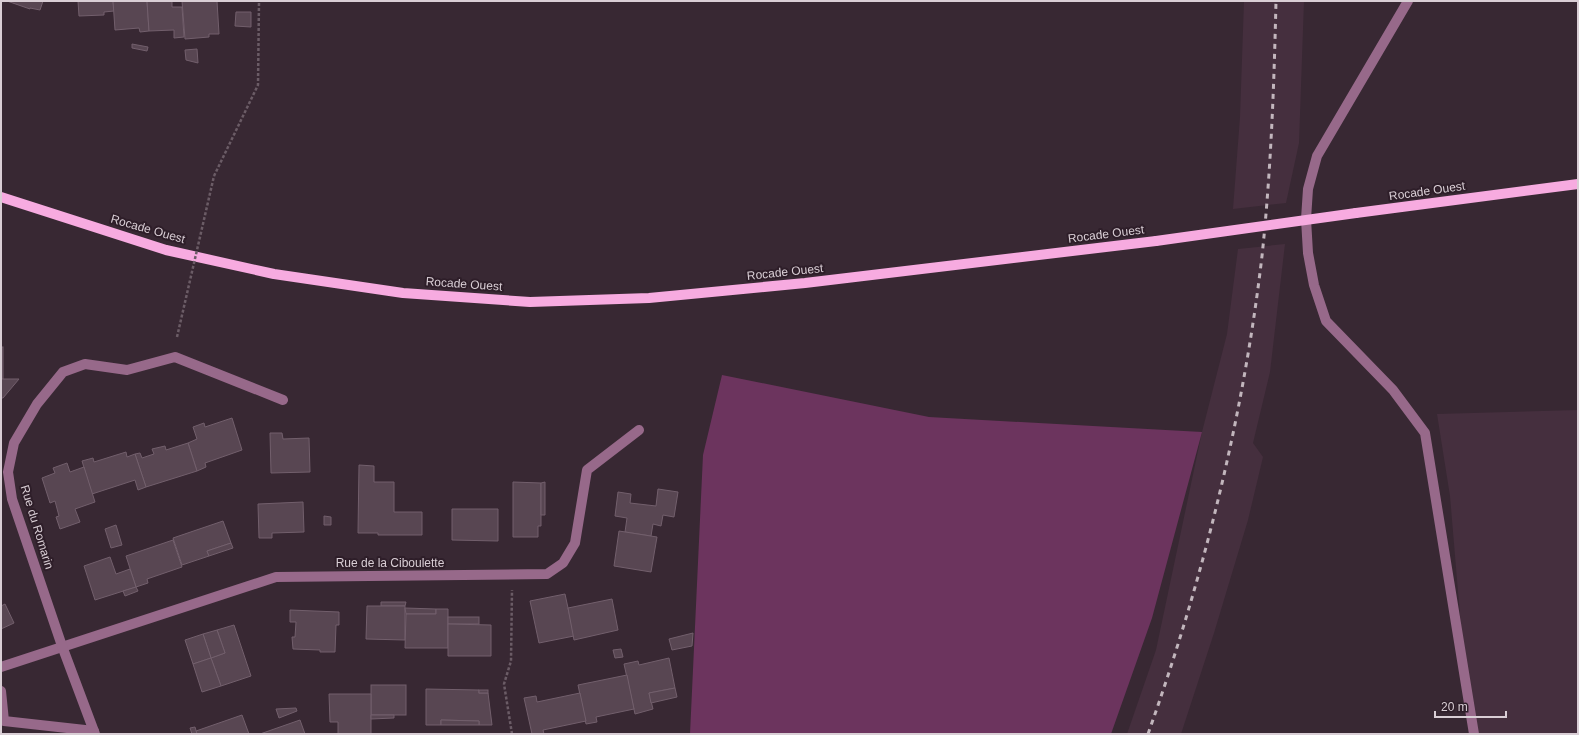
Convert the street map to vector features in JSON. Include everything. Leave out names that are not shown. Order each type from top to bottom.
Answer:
[{"type":"main road","name":"Rocade Ouest","points":[[1,197],[166,250],[274,274],[403,293],[530,302],[649,298],[805,283],[1156,241],[1578,184]]},
{"type":"street","points":[[1408,1],[1317,156],[1308,190],[1306,219],[1308,253],[1314,285],[1326,321],[1393,390],[1425,433],[1474,734]]},
{"type":"street","name":"Rue du Romarin","points":[[1,691],[4,721],[94,733],[62,646],[12,498],[8,472],[14,443],[37,404],[64,372],[85,364],[127,370],[175,357],[283,400]]},
{"type":"street","name":"Rue de la Ciboulette","points":[[62,646],[276,577],[547,574],[563,563],[575,543],[587,470],[639,430]]},
{"type":"street","points":[[1,666],[62,646]]},
{"type":"path","points":[[177,337],[214,176],[258,85],[259,1]]},
{"type":"path","points":[[512,575],[511,661],[504,684],[512,734]]},
{"type":"shaded area","points":[[1244,1],[1304,1],[1299,143],[1286,203],[1233,209],[1240,117]]},
{"type":"shaded area","points":[[1285,244],[1270,372],[1253,443],[1263,457],[1248,520],[1214,633],[1181,734],[1127,734],[1156,650],[1202,432],[1227,334],[1238,249]]},
{"type":"shaded area","points":[[722,375],[929,417],[1202,432],[1152,618],[1111,734],[690,734],[703,455]]},
{"type":"shaded area","points":[[1578,410],[1578,734],[1470,734],[1450,496],[1437,414]]},
{"type":"building","points":[[7,1],[43,1],[40,10],[30,9]]},
{"type":"building","points":[[78,1],[113,1],[114,11],[104,12],[104,15],[79,16]]},
{"type":"building","points":[[113,1],[147,1],[149,31],[140,32],[139,28],[115,30]]},
{"type":"building","points":[[147,1],[172,1],[172,7],[182,7],[184,37],[174,38],[174,30],[149,31]]},
{"type":"building","points":[[182,1],[217,1],[219,34],[209,34],[209,37],[185,39]]},
{"type":"building","points":[[236,12],[251,12],[251,27],[235,26]]},
{"type":"building","points":[[132,44],[148,47],[147,51],[132,48]]},
{"type":"building","points":[[197,49],[198,63],[186,60],[185,50]]},
{"type":"building","points":[[1,347],[3,347],[3,379],[1,379]]},
{"type":"building","points":[[1,379],[19,379],[3,398],[1,398]]},
{"type":"building","points":[[232,418],[242,450],[205,463],[206,467],[197,471],[188,443],[197,439],[193,427],[204,423],[205,427]]},
{"type":"building","points":[[270,433],[282,433],[283,439],[309,438],[310,472],[271,473]]},
{"type":"building","points":[[188,443],[197,471],[146,487],[135,454],[140,453],[142,458],[154,454],[152,449],[165,446],[166,450]]},
{"type":"building","points":[[126,452],[127,457],[135,454],[146,487],[138,490],[135,480],[92,494],[82,461],[93,458],[94,462]]},
{"type":"building","points":[[67,463],[70,472],[84,467],[95,502],[75,509],[80,522],[60,529],[56,517],[59,516],[55,501],[50,503],[42,478],[55,473],[53,468]]},
{"type":"building","points":[[359,465],[374,466],[374,482],[394,482],[394,512],[422,512],[422,535],[378,535],[378,533],[358,533]]},
{"type":"building","points":[[513,482],[541,483],[541,526],[538,526],[538,537],[513,537]]},
{"type":"building","points":[[545,482],[545,515],[541,515],[541,483]]},
{"type":"building","points":[[658,489],[678,492],[674,517],[663,515],[661,526],[653,524],[651,536],[625,532],[627,518],[615,516],[618,492],[631,494],[630,503],[656,506]]},
{"type":"building","points":[[303,502],[304,532],[272,533],[272,538],[259,538],[258,504]]},
{"type":"building","points":[[452,509],[498,509],[498,541],[452,540]]},
{"type":"building","points":[[324,516],[331,517],[331,525],[324,525]]},
{"type":"building","points":[[223,521],[231,543],[207,551],[209,556],[182,565],[173,538]]},
{"type":"building","points":[[116,525],[122,545],[111,548],[105,529]]},
{"type":"building","points":[[619,531],[657,537],[651,572],[614,566]]},
{"type":"building","points":[[173,540],[182,567],[147,579],[148,583],[136,587],[126,556]]},
{"type":"building","points":[[231,543],[233,548],[209,556],[207,551]]},
{"type":"building","points":[[110,557],[116,574],[130,569],[136,587],[95,600],[84,566]]},
{"type":"building","points":[[136,587],[138,591],[125,596],[123,591]]},
{"type":"building","points":[[565,594],[574,636],[539,643],[530,601]]},
{"type":"building","points":[[612,599],[618,630],[574,640],[568,608]]},
{"type":"building","points":[[381,602],[406,602],[405,606],[381,606]]},
{"type":"building","points":[[5,604],[14,623],[1,629],[1,606]]},
{"type":"building","points":[[367,606],[405,606],[405,640],[366,639]]},
{"type":"building","points":[[405,608],[436,609],[436,614],[406,614]]},
{"type":"building","points":[[436,609],[448,609],[448,648],[405,648],[406,614],[436,614]]},
{"type":"building","points":[[290,610],[339,612],[339,625],[336,625],[335,652],[293,649],[292,637],[295,637],[296,622],[290,622]]},
{"type":"building","points":[[448,617],[479,617],[479,624],[448,624]]},
{"type":"building","points":[[448,624],[491,625],[491,656],[448,656]]},
{"type":"building","points":[[234,625],[251,676],[221,686],[211,658],[225,653],[217,630]]},
{"type":"building","points":[[217,630],[225,653],[211,658],[203,634]]},
{"type":"building","points":[[693,633],[692,646],[672,650],[669,639]]},
{"type":"building","points":[[203,634],[211,658],[193,664],[185,640]]},
{"type":"building","points":[[621,649],[623,657],[615,658],[613,650]]},
{"type":"building","points":[[211,658],[221,686],[202,692],[193,664]]},
{"type":"building","points":[[669,658],[675,688],[649,693],[653,709],[635,714],[624,664],[638,661],[639,665]]},
{"type":"building","points":[[627,675],[634,709],[596,717],[597,722],[586,724],[578,685]]},
{"type":"building","points":[[371,685],[406,685],[406,715],[371,715]]},
{"type":"building","points":[[675,688],[677,697],[651,703],[649,693]]},
{"type":"building","points":[[426,689],[479,690],[479,693],[488,693],[492,725],[479,725],[479,721],[441,720],[441,725],[426,725]]},
{"type":"building","points":[[479,690],[488,690],[488,693],[479,693]]},
{"type":"building","points":[[580,693],[586,721],[543,730],[544,734],[532,734],[524,698],[536,696],[537,702]]},
{"type":"building","points":[[329,694],[371,694],[371,734],[338,734],[338,722],[330,722]]},
{"type":"building","points":[[296,708],[297,711],[279,718],[276,709]]},
{"type":"building","points":[[242,715],[249,734],[197,734],[196,731]]},
{"type":"building","points":[[371,715],[394,715],[394,718],[371,719]]},
{"type":"building","points":[[300,720],[305,734],[260,734]]},
{"type":"building","points":[[441,720],[479,721],[479,725],[441,725]]},
{"type":"building","points":[[195,727],[197,734],[192,734],[190,728]]},
{"type":"railway","points":[[1148,734],[1168,676],[1203,558],[1232,438],[1244,378],[1262,256],[1268,192],[1272,128],[1276,1]]}]
